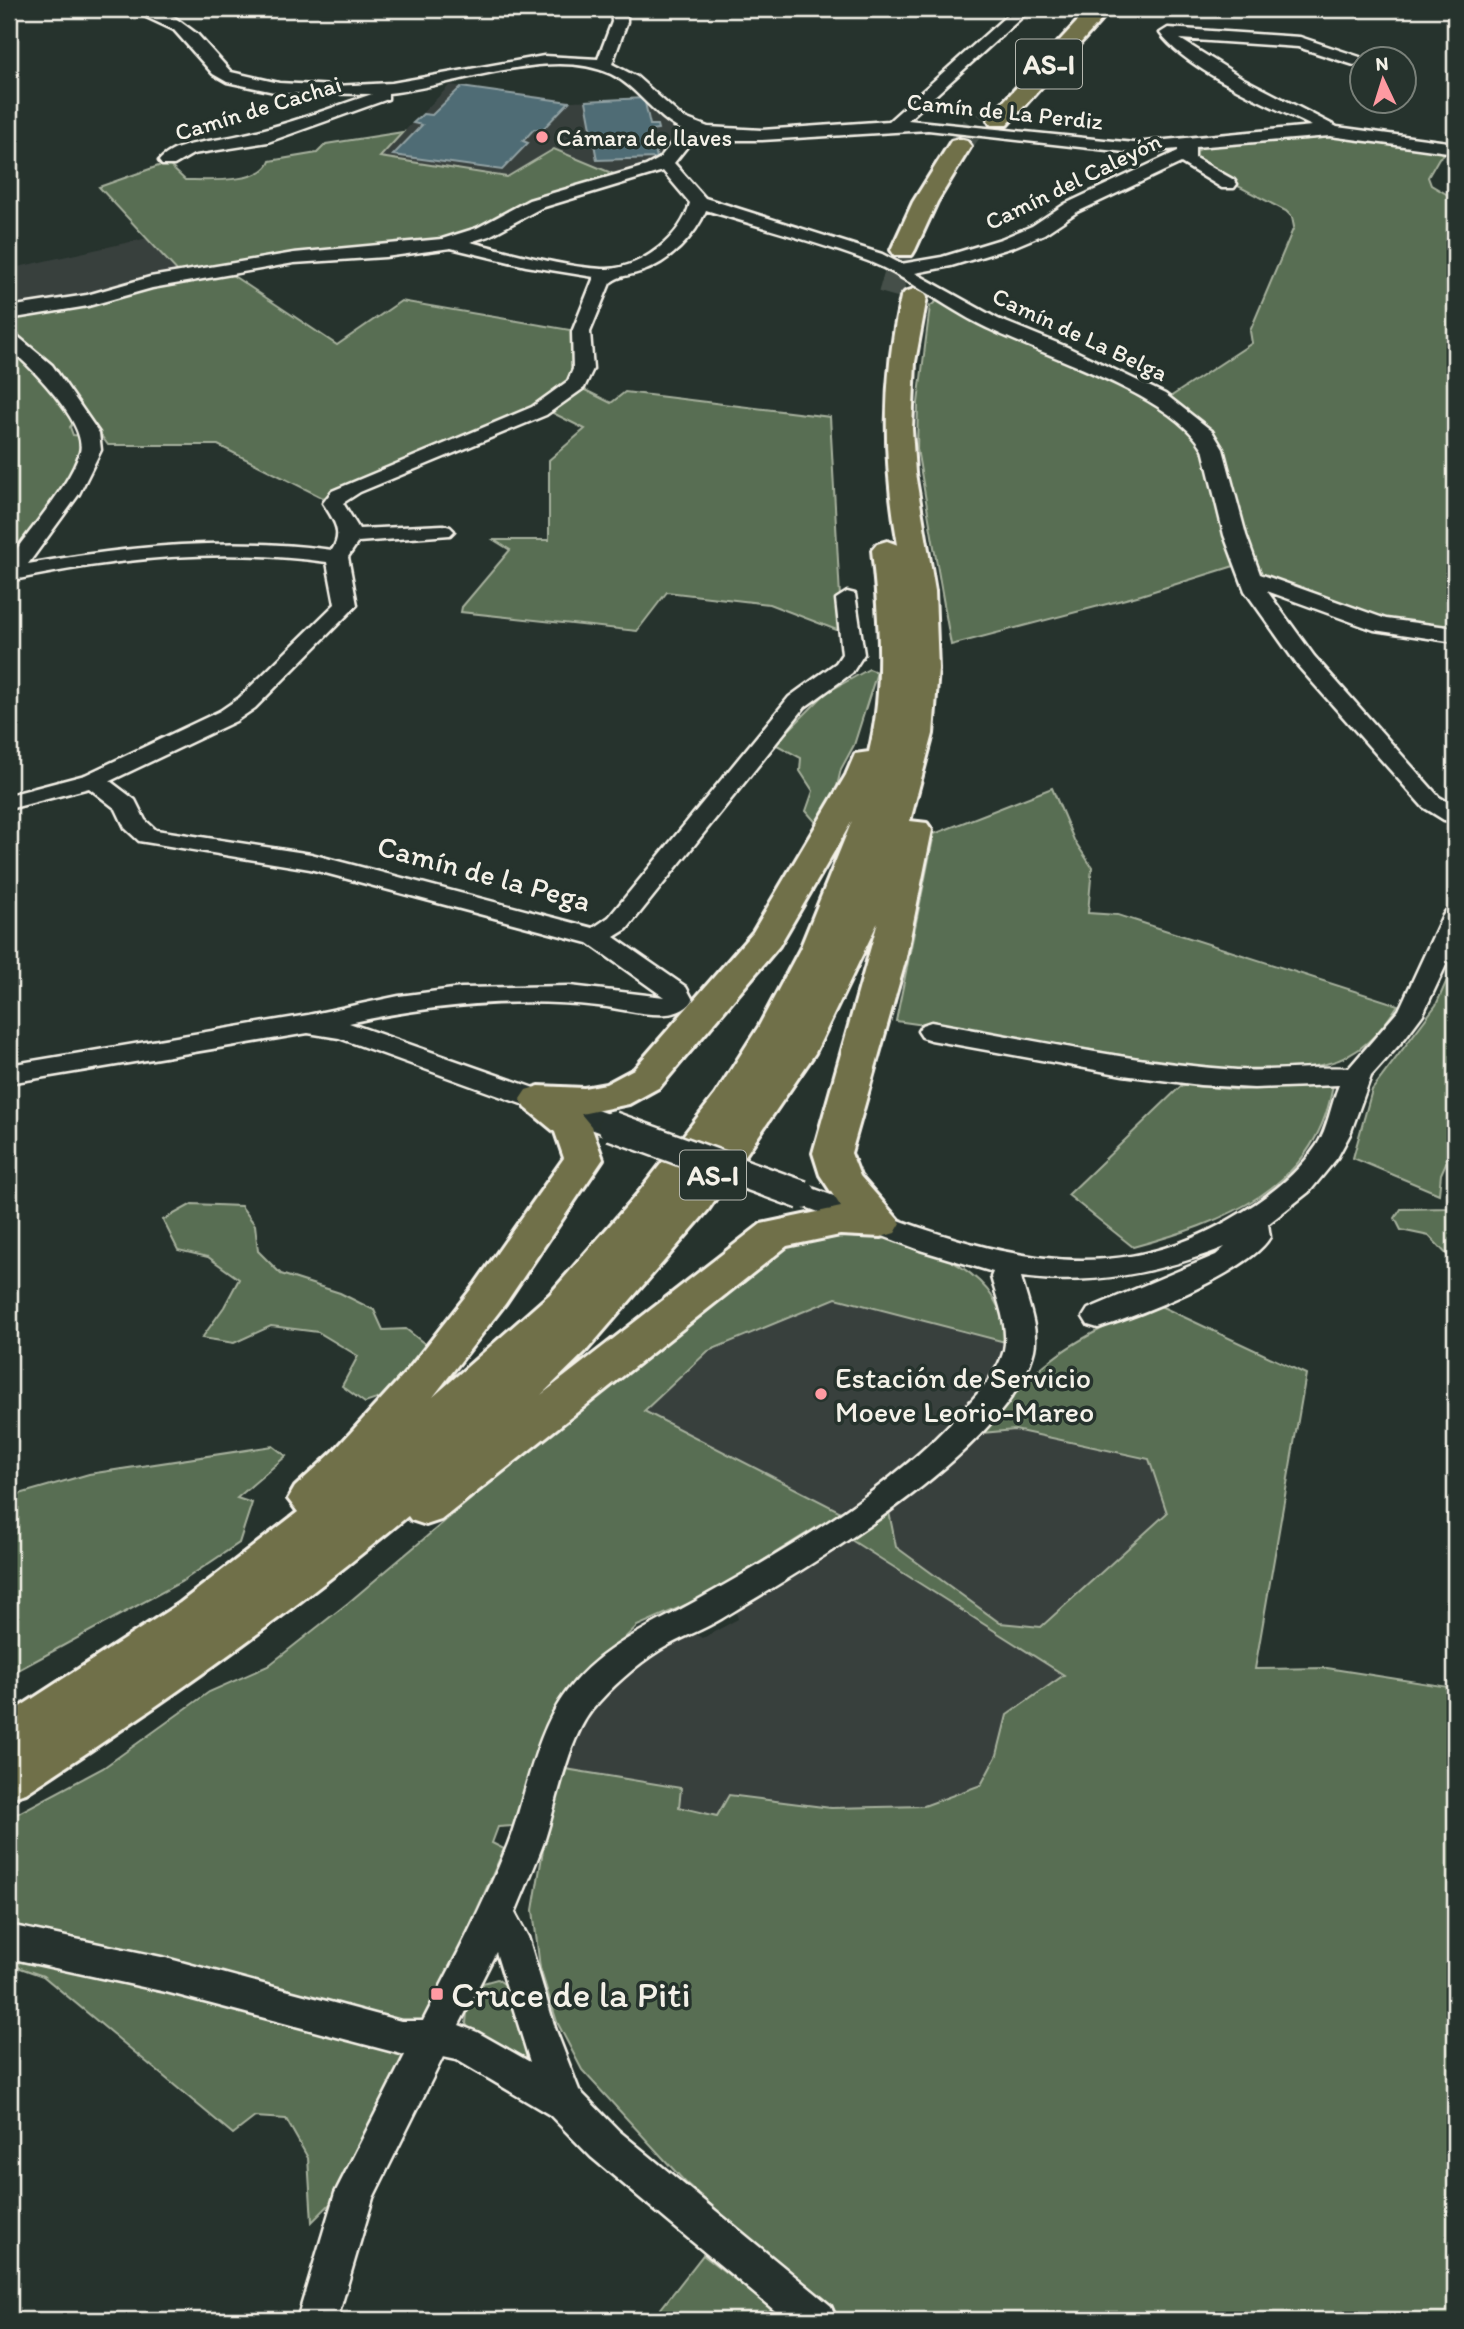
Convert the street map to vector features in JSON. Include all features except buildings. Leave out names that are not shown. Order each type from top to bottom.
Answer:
[{"type":"highway","name":"AS-I","points":[[1080,9],[990,118],[1100,9]]},
{"type":"highway","name":"AS-I","points":[[17,1753],[222,1637],[388,1510],[502,1409],[589,1323],[682,1216],[760,1113],[849,956],[892,843],[917,732],[909,629],[899,379],[907,273],[946,204],[969,147]]},
{"type":"highway","points":[[17,1753],[336,1477],[430,1371],[584,1159],[647,1078],[767,938],[862,775],[875,730],[881,685],[909,629]]},
{"type":"highway","points":[[17,1753],[230,1649],[405,1525],[775,1234],[832,1153],[887,962],[918,812],[930,735],[933,685],[909,629]]},
{"type":"highway","points":[[539,1099],[584,1101],[616,1095],[647,1078]]},
{"type":"highway","points":[[539,1099],[572,1126],[584,1159]]},
{"type":"highway","points":[[832,1153],[837,1175],[858,1202],[881,1223]]},
{"type":"highway","points":[[775,1234],[840,1221],[881,1223]]},
{"type":"street","name":"Camín de La Perdiz","points":[[137,9],[187,32],[223,75],[292,88],[400,87],[524,62],[580,61],[604,65],[634,80],[678,122],[693,128],[751,135],[928,125],[1134,149],[1186,150],[1277,133],[1330,131],[1455,148]]},
{"type":"street","points":[[604,65],[607,49],[621,21],[619,9]]},
{"type":"street","points":[[894,125],[930,87],[953,72],[1023,9]]},
{"type":"street","points":[[1330,131],[1318,120],[1238,82],[1176,44],[1170,25],[1300,42],[1348,58]]},
{"type":"street","points":[[1300,42],[1331,40]]},
{"type":"street","name":"Camín de Cachai","points":[[168,161],[188,150],[262,138],[396,91],[400,87]]},
{"type":"street","points":[[9,313],[55,307],[150,283],[301,256],[385,252],[452,242],[501,223],[535,204],[665,163],[693,128]]},
{"type":"street","points":[[1186,150],[1191,163],[1209,176],[1228,184]]},
{"type":"street","name":"Camín del Caleyón","points":[[907,273],[1007,243],[1038,230],[1071,208],[1186,150]]},
{"type":"street","points":[[452,242],[526,261],[607,274],[635,270],[666,252],[696,213],[699,202],[665,163]]},
{"type":"street","name":"Camín de La Belga","points":[[699,202],[861,251],[907,273],[991,323],[1060,351],[1158,398],[1205,435],[1213,449],[1249,577],[1268,611],[1306,661],[1431,802],[1455,816]]},
{"type":"street","points":[[492,251],[501,223]]},
{"type":"street","points":[[337,557],[350,542],[351,536],[333,503],[339,495],[539,411],[577,384],[583,369],[581,332],[607,274]]},
{"type":"street","points":[[9,339],[45,369],[89,433],[91,450],[69,494],[10,574]]},
{"type":"street","points":[[351,536],[443,531]]},
{"type":"street","points":[[10,574],[93,560],[174,552],[277,548],[337,557]]},
{"type":"street","points":[[9,802],[93,780],[203,731],[247,704],[346,605],[337,557]]},
{"type":"street","points":[[1249,577],[1382,625],[1455,635]]},
{"type":"street","points":[[597,937],[618,923],[797,702],[844,668],[853,654],[847,599]]},
{"type":"street","name":"Camín de la Pega","points":[[93,780],[125,805],[134,822],[148,836],[311,862],[597,937],[677,993],[680,1000],[672,1006],[557,994],[502,993],[375,1008],[326,1025]]},
{"type":"street","points":[[9,1074],[326,1025],[972,1256],[1010,1266],[1062,1270],[1122,1266],[1181,1255],[1253,1221],[1301,1182],[1327,1151],[1345,1114],[1356,1077],[1412,1009],[1455,916]]},
{"type":"street","points":[[931,1031],[1185,1074],[1241,1079],[1325,1074],[1356,1077]]},
{"type":"street","points":[[1098,1317],[1226,1262],[1256,1237],[1253,1221]]},
{"type":"street","points":[[317,2320],[355,2193],[496,1914],[526,1842],[562,1732],[579,1701],[610,1670],[647,1641],[707,1611],[862,1516],[918,1473],[1003,1385],[1019,1349],[1019,1327],[1006,1277],[1010,1266]]},
{"type":"street","points":[[496,1914],[510,1937],[536,2028],[564,2102]]},
{"type":"street","points":[[9,1941],[166,1975],[401,2038],[435,2038],[464,2044],[564,2102],[605,2144],[817,2320]]},
{"type":"shaded area","points":[[450,85],[572,101],[646,98],[681,132],[662,160],[621,177],[554,149],[507,177],[379,157]]},
{"type":"shaded area","points":[[148,238],[180,274],[110,292],[9,311],[9,269]]},
{"type":"shaded area","name":"Estación de Servicio Moeve Leorio-Mareo","points":[[836,1298],[1005,1342],[995,1376],[943,1434],[841,1512],[644,1411],[708,1351]]},
{"type":"shaded area","points":[[1015,1430],[1150,1459],[1167,1513],[1041,1627],[1000,1623],[895,1547],[888,1507],[981,1433]]},
{"type":"shaded area","points":[[848,1538],[1065,1676],[1007,1715],[997,1755],[981,1785],[924,1806],[831,1808],[717,1816],[679,1807],[681,1788],[565,1769],[588,1707],[658,1642],[684,1628],[703,1638],[738,1619],[733,1601]]},
{"type":"green space","points":[[403,132],[380,157],[507,177],[554,149],[621,177],[442,241],[180,274],[99,187],[167,163],[185,180],[245,177],[256,174],[270,161],[317,153],[326,144]]},
{"type":"green space","points":[[1322,134],[1447,152],[1439,158],[1428,177],[1431,185],[1455,199],[1455,629],[1365,615],[1279,584],[1262,573],[1240,526],[1219,440],[1170,397],[1252,343],[1250,331],[1294,227],[1292,217],[1286,211],[1209,171],[1196,160],[1194,152],[1207,146]]},
{"type":"green space","points":[[229,273],[337,345],[401,301],[576,331],[573,379],[536,407],[323,498],[218,445],[108,445],[51,372],[9,335],[9,317]]},
{"type":"green space","points":[[937,301],[977,322],[1050,351],[1157,404],[1198,436],[1206,452],[1234,566],[1141,595],[951,645],[917,449],[918,403],[930,306]]},
{"type":"green space","points":[[9,352],[22,353],[73,423],[70,427],[73,435],[83,436],[83,452],[70,486],[58,504],[9,563]]},
{"type":"green space","points":[[581,388],[611,403],[625,392],[830,417],[842,632],[769,604],[667,592],[637,631],[461,612],[462,607],[510,550],[494,540],[549,540],[549,460],[585,429],[551,412]]},
{"type":"green space","points":[[869,669],[877,672],[854,745],[841,769],[833,804],[818,825],[806,811],[813,791],[800,771],[801,758],[775,744],[826,693]]},
{"type":"green space","points":[[1052,788],[1074,840],[1092,867],[1088,913],[1118,915],[1398,1005],[1376,1034],[1349,1055],[1326,1064],[1269,1071],[1175,1064],[896,1021],[934,834]]},
{"type":"green space","points":[[1455,962],[1455,1143],[1441,1174],[1439,1194],[1353,1158],[1372,1090],[1436,1005]]},
{"type":"green space","points":[[1333,1084],[1324,1120],[1308,1150],[1287,1175],[1261,1196],[1200,1226],[1133,1247],[1068,1195],[1182,1085],[1241,1090]]},
{"type":"green space","points":[[1455,1174],[1455,1263],[1429,1236],[1401,1230],[1395,1218],[1401,1209],[1448,1208],[1454,1202]]},
{"type":"green space","points":[[192,1204],[241,1206],[255,1225],[258,1251],[281,1274],[340,1293],[374,1310],[383,1330],[406,1329],[430,1348],[386,1396],[365,1403],[342,1386],[358,1356],[318,1332],[271,1326],[234,1343],[202,1338],[224,1307],[239,1279],[208,1257],[178,1250],[163,1220]]},
{"type":"green space","points":[[805,1232],[846,1232],[892,1238],[938,1254],[960,1266],[978,1280],[993,1298],[1002,1318],[1005,1342],[836,1298],[708,1351],[644,1411],[841,1512],[706,1596],[637,1626],[565,1696],[513,1826],[498,1827],[492,1843],[504,1849],[427,2022],[404,2026],[164,1963],[9,1931],[9,1818],[103,1768],[209,1692],[268,1666],[348,1603],[600,1390]]},
{"type":"green space","points":[[1156,1304],[1306,1374],[1255,1669],[1327,1668],[1455,1688],[1455,2320],[842,2320],[685,2182],[582,2070],[557,2022],[540,1968],[533,1910],[545,1838],[565,1769],[681,1788],[679,1807],[717,1816],[729,1795],[831,1808],[924,1806],[981,1785],[997,1755],[1007,1715],[1064,1675],[848,1538],[888,1507],[896,1547],[1000,1623],[1041,1627],[1167,1513],[1149,1459],[1015,1430],[981,1433],[1019,1388],[1058,1355],[1102,1329]]},
{"type":"green space","points":[[273,1446],[286,1456],[237,1498],[252,1503],[239,1543],[181,1582],[9,1675],[9,1497],[89,1474]]},
{"type":"green space","points":[[9,1948],[80,1964],[401,2052],[403,2067],[335,2199],[312,2222],[308,2158],[286,2119],[255,2117],[233,2134],[43,1976],[9,1964]]},
{"type":"green space","points":[[497,1979],[511,1989],[531,2047],[528,2058],[518,2061],[475,2036],[466,2024],[467,2012],[479,1984]]},
{"type":"green space","points":[[703,2255],[788,2320],[652,2320]]},
{"type":"water","points":[[461,87],[569,102],[542,130],[534,129],[523,141],[528,143],[502,170],[393,155],[422,125],[413,123],[423,114],[432,115]]},
{"type":"water","points":[[644,98],[650,125],[657,125],[658,129],[651,130],[657,158],[597,160],[586,101]]},
{"type":"tunnel","points":[[959,146],[981,116]]},
{"type":"tunnel","points":[[890,295],[903,250]]},
{"type":"place","name":"Cámara de llaves","points":[[542,137]]},
{"type":"place","name":"Estación de Servicio Moeve Leorio-Mareo","points":[[821,1394]]},
{"type":"place","name":"Cruce de la Piti","points":[[437,1994]]}]
